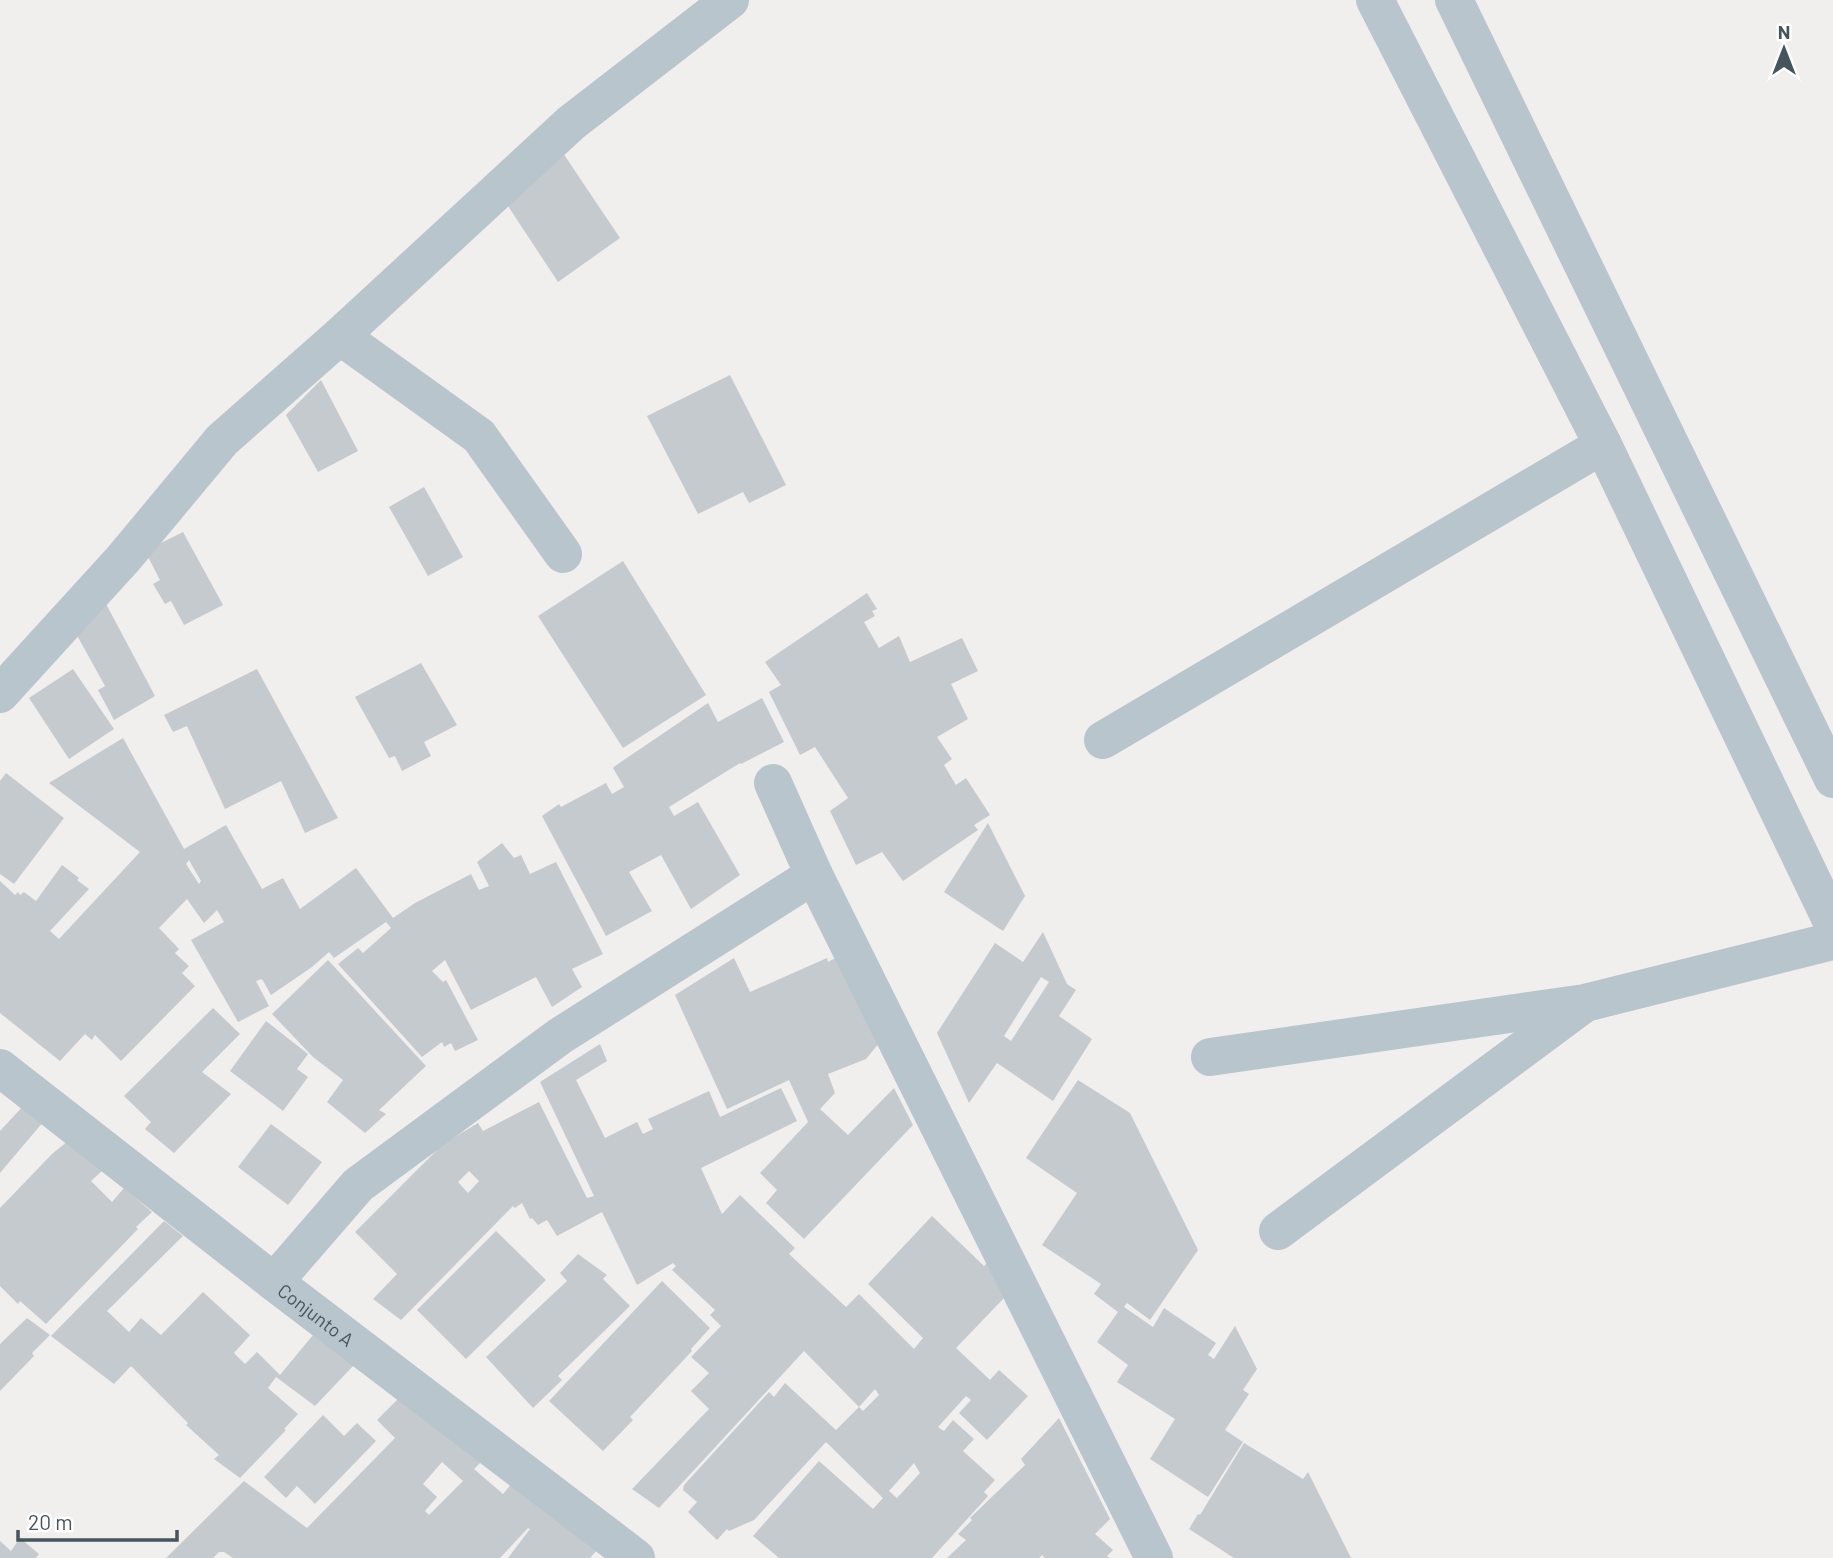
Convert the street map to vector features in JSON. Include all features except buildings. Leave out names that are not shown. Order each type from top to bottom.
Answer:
[{"type":"street","points":[[0,694],[122,559],[222,440],[341,336],[571,123],[730,0]]},
{"type":"street","points":[[1375,0],[1602,445],[1833,924]]},
{"type":"street","points":[[1454,0],[1833,779]]},
{"type":"street","points":[[341,336],[479,436],[563,554]]},
{"type":"street","points":[[1103,740],[1602,445]]},
{"type":"street","points":[[773,783],[814,875],[1154,1558]]},
{"type":"street","points":[[274,1282],[358,1185],[560,1036],[814,875]]},
{"type":"street","points":[[1210,1058],[1585,1003],[1833,941]]},
{"type":"street","points":[[1278,1231],[1585,1003]]},
{"type":"street","name":"Conjunto A","points":[[0,1068],[274,1282],[636,1558]]}]
